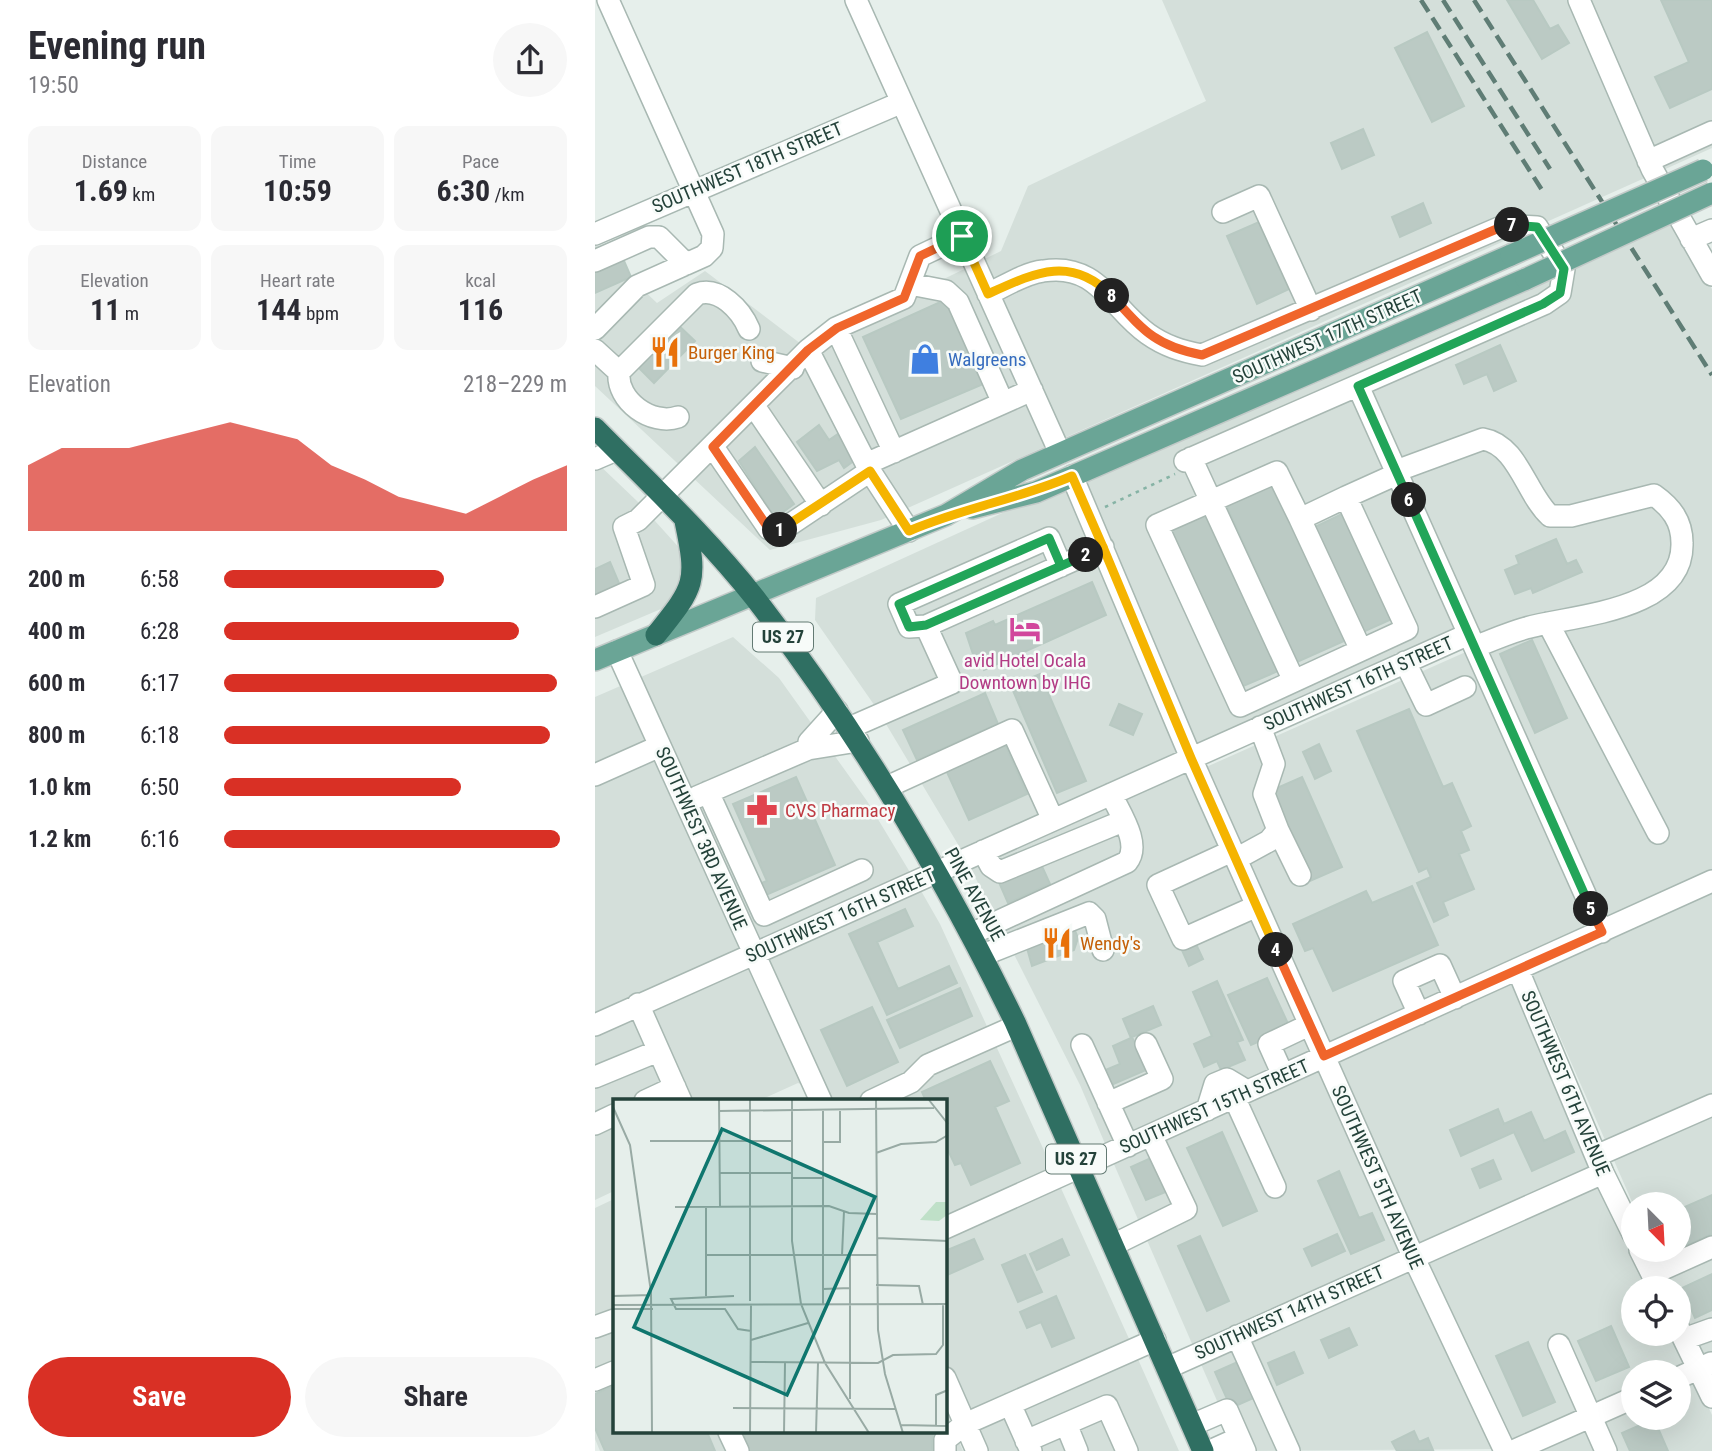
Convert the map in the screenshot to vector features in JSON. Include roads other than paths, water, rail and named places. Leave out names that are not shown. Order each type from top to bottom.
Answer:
[{"type":"highway","name":"PINE AVENUE","points":[[595,428],[684,519],[753,596],[854,734],[938,872],[983,955],[1016,1026],[1203,1451]]},
{"type":"highway","points":[[656,635],[682,603],[690,585],[694,565],[684,519]]},
{"type":"main road","name":"SOUTHWEST 17TH STREET","points":[[602,652],[656,635],[946,515],[1022,470],[1708,168]]},
{"type":"main road","name":"SOUTHWEST 17TH STREET","points":[[946,515],[1036,492],[1526,279],[1712,193]]},
{"type":"street","points":[[595,329],[637,286],[704,256],[712,248],[713,234],[608,0]]},
{"type":"street","points":[[856,0],[900,103],[1060,453]]},
{"type":"street","points":[[1579,0],[1649,161],[1712,275]]},
{"type":"street","name":"SOUTHWEST 18TH STREET","points":[[595,234],[693,189],[900,103]]},
{"type":"street","points":[[1649,161],[1712,132]]},
{"type":"street","points":[[1223,212],[1259,197],[1311,310]]},
{"type":"street","points":[[988,294],[1042,271],[1072,271],[1100,284],[1145,332],[1171,349],[1202,355],[1506,225],[1537,227],[1564,269],[1560,293],[1543,304],[1188,460],[1211,500],[1294,681]]},
{"type":"street","points":[[1691,239],[1712,230]]},
{"type":"street","points":[[595,607],[644,585],[624,527],[638,520],[793,368],[808,350],[837,328],[904,298],[920,256],[962,236]]},
{"type":"street","points":[[595,261],[649,237],[659,237],[687,264]]},
{"type":"street","points":[[910,284],[946,291],[958,302],[1003,403]]},
{"type":"street","points":[[678,417],[666,421],[649,417],[622,391],[618,384],[619,372],[697,294],[710,291],[722,297],[744,318],[749,329]]},
{"type":"street","points":[[837,328],[894,452]]},
{"type":"street","points":[[595,350],[619,372]]},
{"type":"street","points":[[808,350],[868,468],[909,531]]},
{"type":"street","points":[[762,362],[793,368]]},
{"type":"street","points":[[1358,386],[1602,932]]},
{"type":"street","points":[[713,447],[769,529],[782,530],[894,452],[1032,390]]},
{"type":"street","points":[[754,406],[821,505]]},
{"type":"street","name":"SOUTHWEST 16TH STREET","points":[[595,1025],[1405,662],[1472,641],[1548,623],[1593,616],[1640,600],[1670,580],[1683,558],[1682,531],[1670,507],[1654,495],[1571,516],[1550,516],[1540,507],[1513,460],[1494,441],[1483,439],[1397,473]]},
{"type":"street","points":[[595,459],[616,450]]},
{"type":"street","points":[[1346,497],[1407,629],[1240,706],[1157,525],[1277,472],[1361,650]]},
{"type":"street","points":[[1300,519],[1397,473]]},
{"type":"street","name":"SOUTHWEST 5TH AVENUE","points":[[1072,476],[1191,758],[1309,1025],[1505,1451]]},
{"type":"street","points":[[1061,566],[1049,538],[899,604],[909,627],[926,625],[1061,566],[1103,547]]},
{"type":"street","points":[[1548,623],[1658,833]]},
{"type":"street","points":[[685,802],[808,749],[854,734],[952,683],[926,625]]},
{"type":"street","name":"SOUTHWEST 3RD AVENUE","points":[[602,652],[660,746],[820,1099]]},
{"type":"street","points":[[1405,662],[1426,705],[1465,687]]},
{"type":"street","points":[[808,749],[810,742],[837,710]]},
{"type":"street","points":[[1260,727],[1274,764],[1263,794],[1300,875]]},
{"type":"street","points":[[887,787],[1012,730],[1053,820]]},
{"type":"street","points":[[595,775],[660,746]]},
{"type":"street","points":[[708,792],[764,915],[862,870]]},
{"type":"street","points":[[971,934],[1128,862],[1133,850],[1111,794]]},
{"type":"street","points":[[983,851],[991,866],[1000,872],[1123,821]]},
{"type":"street","points":[[1257,906],[1183,939],[1158,885],[1269,841],[1278,830]]},
{"type":"street","name":"SOUTHWEST 15TH STREET","points":[[947,1227],[1712,881]]},
{"type":"street","points":[[983,955],[1089,913],[1095,919],[1103,950]]},
{"type":"street","points":[[1419,1014],[1404,981],[1440,965],[1455,998]]},
{"type":"street","name":"SOUTHWEST 6TH AVENUE","points":[[1518,970],[1599,1164],[1621,1209]]},
{"type":"street","points":[[638,1004],[678,1094],[654,1099]]},
{"type":"street","points":[[1283,1075],[1269,1044],[1309,1025]]},
{"type":"street","points":[[875,1099],[911,1082],[928,1065],[1016,1026]]},
{"type":"street","points":[[1108,1103],[1162,1079],[1146,1044]]},
{"type":"street","points":[[1082,1045],[1128,1146]]},
{"type":"street","points":[[595,1077],[658,1051]]},
{"type":"street","points":[[1240,1094],[1275,1187]]},
{"type":"street","name":"SOUTHWEST 14TH STREET","points":[[1167,1368],[1413,1256],[1712,1105]]},
{"type":"street","points":[[595,1124],[613,1115]]},
{"type":"street","points":[[1113,1245],[1186,1209],[1151,1135]]},
{"type":"street","points":[[1664,1276],[1712,1247]]},
{"type":"street","points":[[595,1327],[613,1320]]},
{"type":"street","points":[[1691,1332],[1712,1329]]},
{"type":"street","points":[[1237,1336],[1289,1451]]},
{"type":"street","points":[[945,1451],[945,1440],[965,1424],[1155,1340]]},
{"type":"street","points":[[1559,1345],[1606,1451]]},
{"type":"street","points":[[1691,1346],[1706,1366],[1712,1397]]},
{"type":"street","points":[[947,1383],[977,1451]]},
{"type":"street","points":[[1513,1451],[1621,1403]]},
{"type":"street","points":[[1010,1404],[1028,1446],[1066,1424],[1107,1406],[1127,1451]]},
{"type":"street","points":[[1192,1425],[1227,1410],[1242,1444],[1210,1451]]},
{"type":"street","points":[[1066,1424],[1077,1451]]},
{"type":"street","points":[[730,1434],[738,1451]]},
{"type":"railway","points":[[1421,0],[1542,190]]},
{"type":"railway","points":[[1443,0],[1550,169]]},
{"type":"railway","points":[[1474,0],[1712,375]]},
{"type":"place","name":"Burger King","points":[[665,352]]},
{"type":"place","name":"Walgreens","points":[[925,359]]},
{"type":"place","name":"avid Hotel Ocala Downtown by IHG","points":[[1025,629]]},
{"type":"place","name":"CVS Pharmacy","points":[[762,810]]},
{"type":"place","name":"Wendy's","points":[[1057,943]]}]
